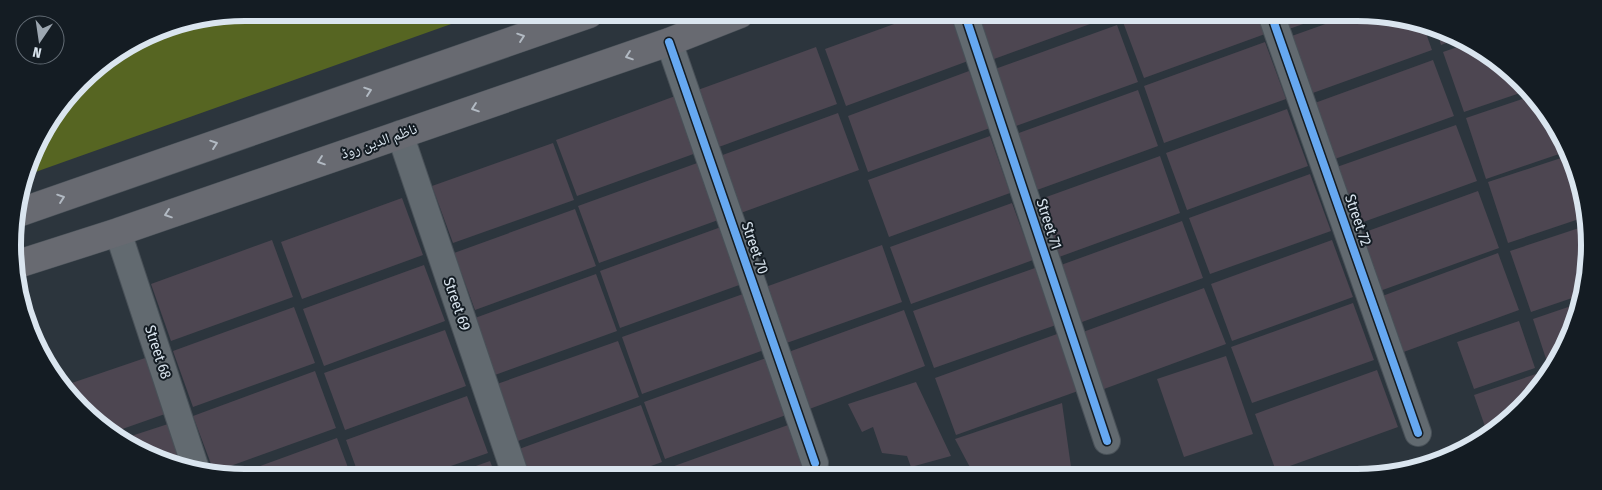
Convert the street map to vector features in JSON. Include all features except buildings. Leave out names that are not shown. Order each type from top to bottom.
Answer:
[{"type":"main road","points":[[24,211],[569,21]]},
{"type":"main road","name":"ناظم الدین روڈ","points":[[22,263],[118,232],[669,42],[722,21]]},
{"type":"street","name":"Street 71","points":[[967,21],[1107,442]]},
{"type":"street","name":"Street 72","points":[[1274,21],[1418,433]]},
{"type":"street","name":"Street 70","points":[[669,42],[815,463]]},
{"type":"street","name":"Street 69","points":[[400,134],[513,469]]},
{"type":"street","name":"Street 68","points":[[118,232],[194,462]]},
{"type":"green space","points":[[245,21],[460,21],[33,173],[44,146],[67,109],[97,77],[133,51],[173,33],[216,23]]},
{"type":"cycle path","points":[[967,21],[1107,441]]},
{"type":"cycle path","points":[[1273,21],[1418,433]]},
{"type":"cycle path","points":[[669,42],[815,463]]}]
